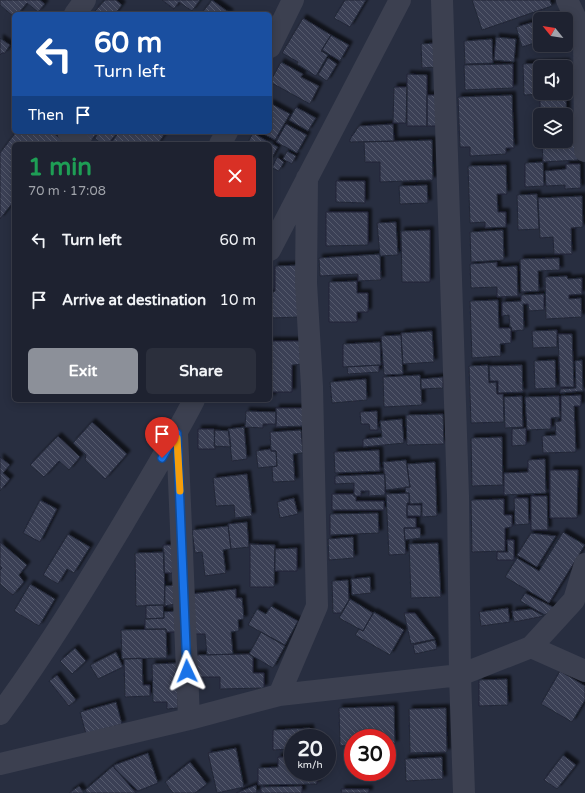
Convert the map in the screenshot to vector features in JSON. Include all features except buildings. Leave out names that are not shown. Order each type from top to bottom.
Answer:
[{"type":"street","points":[[76,12],[85,0]]},
{"type":"street","points":[[272,43],[293,0]]},
{"type":"street","points":[[272,246],[400,0]]},
{"type":"street","points":[[442,0],[458,496],[460,675],[464,793]]},
{"type":"street","points":[[567,0],[584,36],[585,151]]},
{"type":"street","points":[[70,134],[79,142]]},
{"type":"street","points":[[279,695],[317,606],[312,387],[306,282],[307,178]]},
{"type":"street","points":[[0,714],[78,599],[177,433],[193,402]]},
{"type":"street","points":[[177,433],[189,719]]},
{"type":"street","points":[[0,764],[189,719],[279,695],[460,675],[531,646],[574,600],[585,564]]},
{"type":"street","points":[[531,646],[585,671]]},
{"type":"slow traffic","points":[[177,438],[180,491]]},
{"type":"route","points":[[162,458],[177,433],[187,671]]}]
